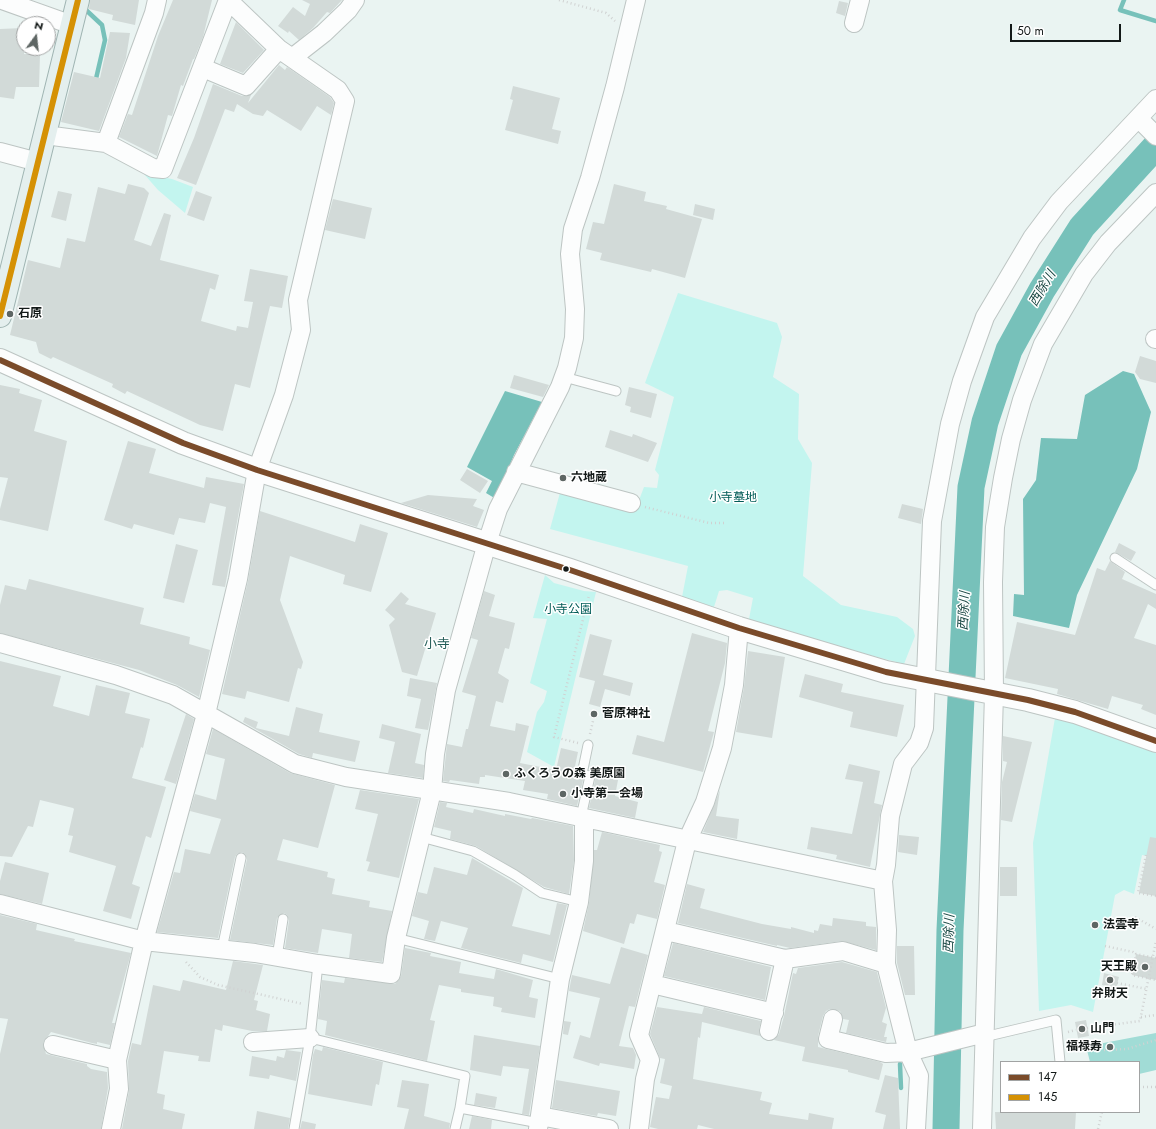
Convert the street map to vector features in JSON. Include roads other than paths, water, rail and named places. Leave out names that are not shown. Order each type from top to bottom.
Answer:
[{"type":"main road","points":[[0,316],[78,0]]},
{"type":"street","points":[[2,0],[72,25]]},
{"type":"street","points":[[106,143],[154,13],[157,0]]},
{"type":"street","points":[[45,134],[106,143],[153,168],[163,169],[228,0],[286,53],[338,90],[345,101],[298,300],[301,330],[284,395],[257,470],[238,579],[206,714],[144,941],[118,1060],[119,1089],[110,1129]]},
{"type":"street","points":[[203,68],[246,86],[286,53],[324,33],[348,10],[355,0]]},
{"type":"street","points":[[0,904],[144,941],[222,949],[391,974],[396,938],[432,791],[435,754],[446,690],[487,543],[498,509],[564,376],[574,338],[576,309],[570,254],[573,229],[592,171],[636,0]]},
{"type":"street","points":[[854,23],[860,0]]},
{"type":"street","points":[[916,1129],[919,1076],[908,1052],[886,964],[887,930],[883,881],[886,865],[890,816],[903,764],[919,743],[924,728],[934,681],[932,521],[938,482],[950,424],[962,381],[985,317],[1032,238],[1059,202],[1146,126],[1156,99]]},
{"type":"street","points":[[0,152],[38,162]]},
{"type":"street","points":[[982,1129],[980,1035],[993,590],[996,527],[1011,439],[1022,400],[1042,344],[1084,274],[1108,243],[1156,193]]},
{"type":"street","points":[[0,360],[183,443],[257,470],[487,543],[739,628],[886,672],[989,692],[1076,712],[1156,741]]},
{"type":"street","points":[[516,472],[631,503]]},
{"type":"street","points":[[639,1129],[645,1079],[650,1060],[639,1035],[666,931],[687,841],[705,802],[722,748],[734,685],[739,628]]},
{"type":"street","points":[[0,643],[116,675],[173,695],[295,764],[346,777],[509,802],[687,841],[883,881]]},
{"type":"street","points":[[583,818],[584,862],[579,902],[560,979],[539,1122],[609,1129]]},
{"type":"street","points":[[666,931],[785,960],[843,951],[886,964]]},
{"type":"street","points":[[769,1031],[785,960]]},
{"type":"street","points":[[652,984],[774,1013]]},
{"type":"street","points":[[833,1019],[828,1039],[886,1053],[908,1052],[980,1035]]},
{"type":"street","points":[[253,1042],[310,1038]]},
{"type":"street","points":[[53,1045],[118,1060]]},
{"type":"lane","points":[[564,376],[616,391]]},
{"type":"lane","points":[[1115,558],[1156,585]]},
{"type":"lane","points":[[583,818],[590,776],[582,774],[589,741]]},
{"type":"lane","points":[[421,837],[473,851],[515,875],[542,894],[579,902]]},
{"type":"lane","points":[[222,949],[241,858]]},
{"type":"lane","points":[[277,957],[283,919]]},
{"type":"lane","points":[[396,938],[560,979]]},
{"type":"lane","points":[[294,1129],[310,1038],[318,964]]},
{"type":"lane","points":[[980,1035],[1056,1020],[1060,1061]]},
{"type":"lane","points":[[310,1038],[465,1076],[455,1129]]},
{"type":"lane","points":[[460,1108],[539,1122]]},
{"type":"waterway","points":[[1124,0],[1120,10],[1156,21]]},
{"type":"waterway","points":[[86,10],[102,25],[105,40],[95,83]]},
{"type":"waterway","name":"西除川","points":[[946,1129],[950,930],[971,487],[985,422],[1009,350],[1042,290],[1082,227],[1156,146]]},
{"type":"waterway","points":[[900,1064],[901,1088]]},
{"type":"place","name":"石原","points":[[10,314]]},
{"type":"place","name":"六地蔵","points":[[563,478]]},
{"type":"place","name":"菅原神社","points":[[594,714]]},
{"type":"place","name":"ふくろうの森 美原園","points":[[506,774]]},
{"type":"place","name":"小寺第一会場","points":[[563,794]]},
{"type":"place","name":"法雲寺","points":[[1095,925]]},
{"type":"place","name":"天王殿","points":[[1145,967]]},
{"type":"place","name":"弁財天","points":[[1110,980]]},
{"type":"place","name":"山門","points":[[1082,1029]]},
{"type":"place","name":"福禄寿","points":[[1110,1047]]},
{"type":"district","name":"小寺","points":[[437,645]]},
{"type":"park label","name":"小寺墓地","points":[[733,498]]},
{"type":"park label","name":"小寺公園","points":[[568,610]]}]
